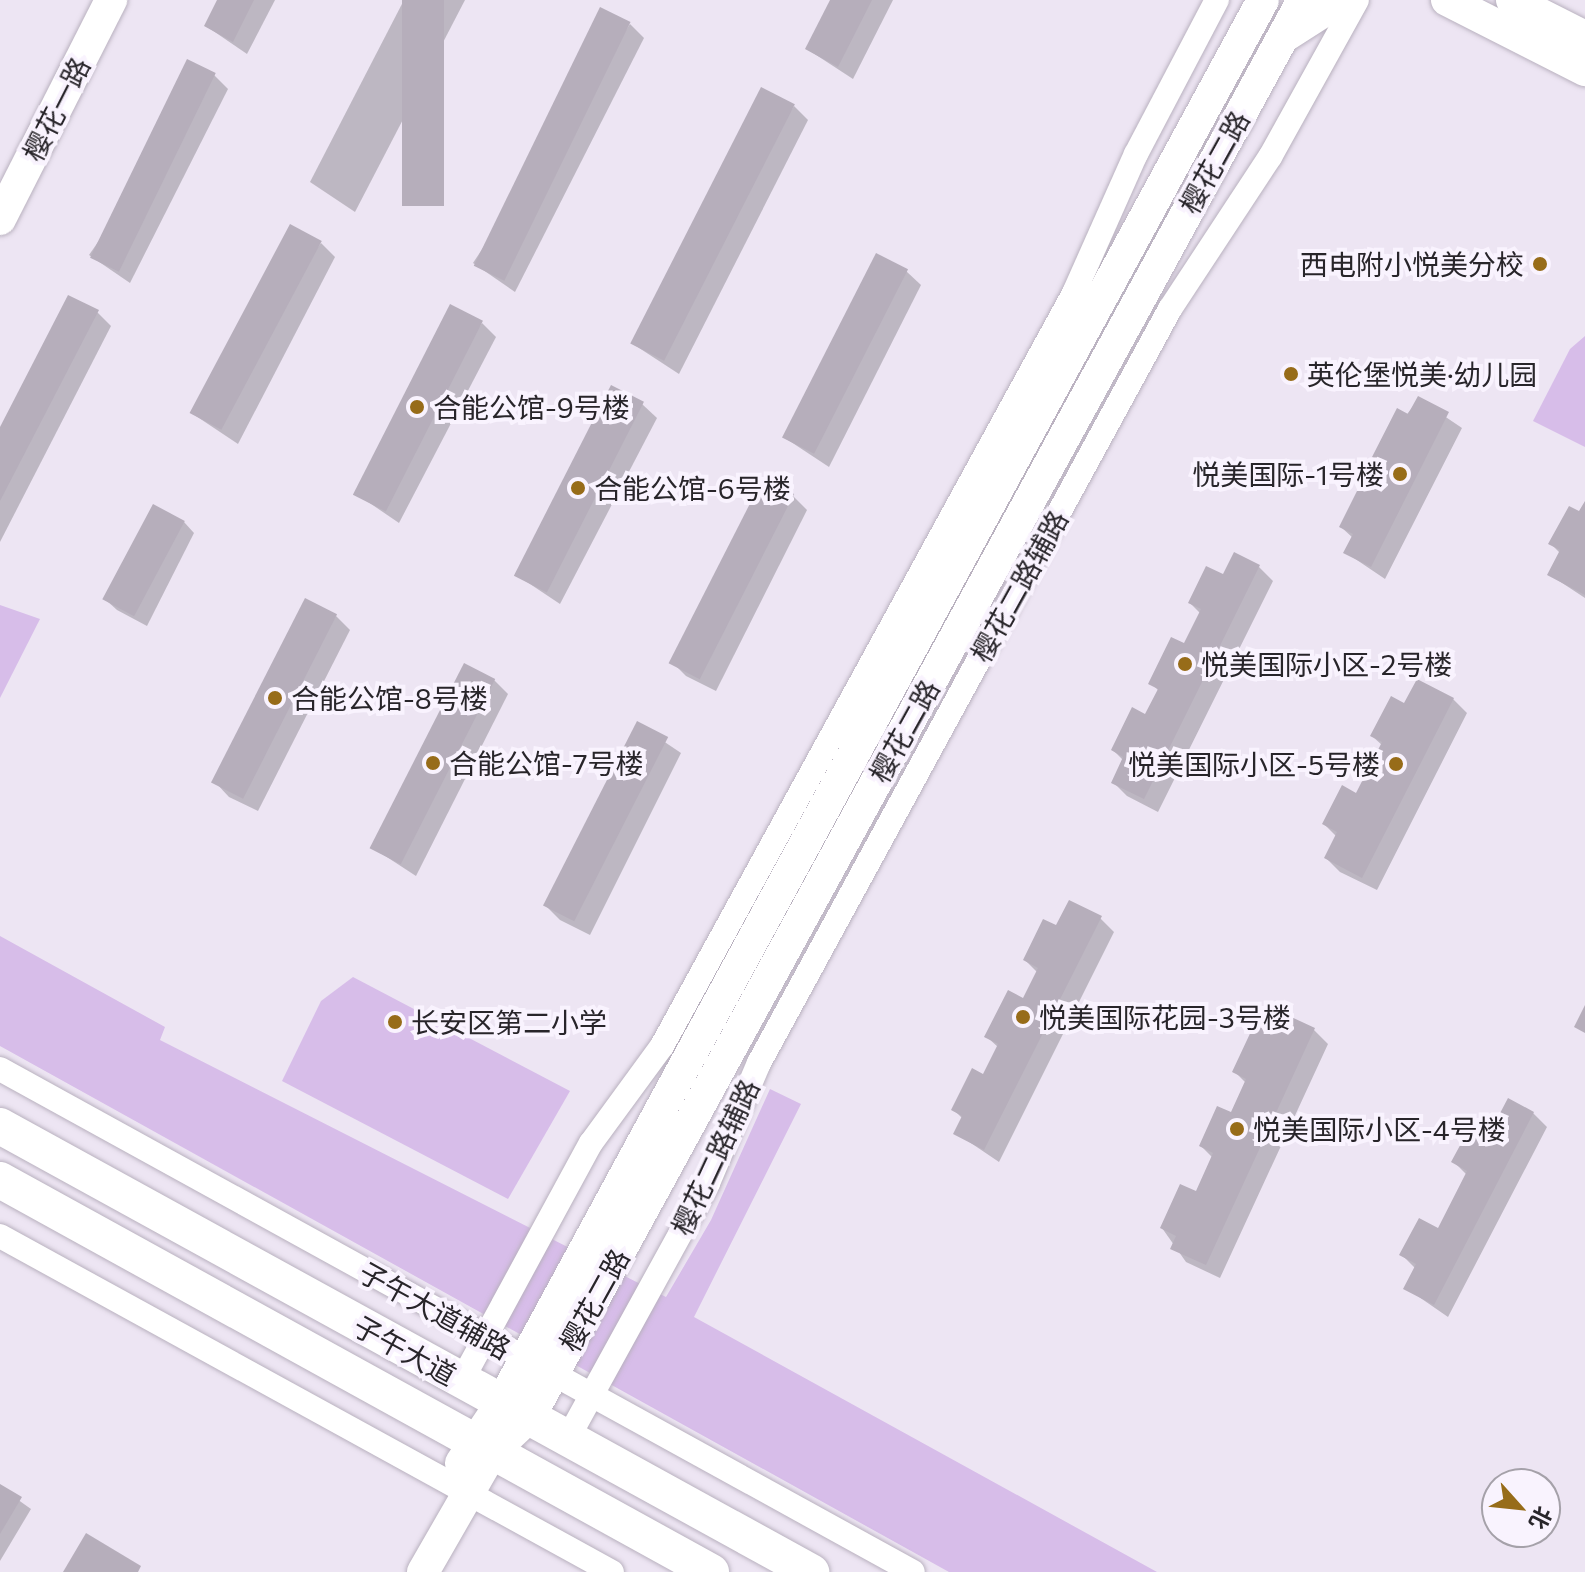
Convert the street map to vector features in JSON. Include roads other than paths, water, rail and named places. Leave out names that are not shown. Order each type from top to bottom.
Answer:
[{"type":"main road","name":"樱花一路","points":[[0,219],[111,0]]},
{"type":"main road","name":"樱花二路","points":[[539,1367],[1303,0]]},
{"type":"main road","points":[[1282,39],[1341,0]]},
{"type":"main road","points":[[1447,0],[1585,70]]},
{"type":"main road","points":[[1512,0],[1585,37]]},
{"type":"main road","name":"樱花二路","points":[[460,1488],[483,1447],[516,1410],[1257,5]]},
{"type":"main road","name":"子午大道","points":[[0,1126],[811,1572]]},
{"type":"main road","name":"子午大道","points":[[0,1180],[711,1572]]},
{"type":"main road","points":[[399,1572],[460,1488]]},
{"type":"main road","points":[[423,1572],[460,1488]]},
{"type":"street","points":[[461,1382],[591,1143],[662,1046],[1021,391],[1217,0]]},
{"type":"street","name":"樱花二路辅路","points":[[568,1438],[708,1183],[759,1063],[1170,309],[1270,157],[1357,0]]},
{"type":"street","name":"子午大道辅路","points":[[0,1069],[913,1572]]},
{"type":"street","points":[[0,1236],[612,1572]]},
{"type":"place","name":"西电附小悦美分校","points":[[1540,264]]},
{"type":"place","name":"英伦堡悦美·幼儿园","points":[[1291,374]]},
{"type":"place","name":"合能公馆-9号楼","points":[[417,407]]},
{"type":"place","name":"悦美国际-1号楼","points":[[1400,474]]},
{"type":"place","name":"合能公馆-6号楼","points":[[578,488]]},
{"type":"place","name":"悦美国际小区-2号楼","points":[[1185,664]]},
{"type":"place","name":"合能公馆-8号楼","points":[[275,698]]},
{"type":"place","name":"合能公馆-7号楼","points":[[433,763]]},
{"type":"place","name":"悦美国际小区-5号楼","points":[[1396,764]]},
{"type":"place","name":"悦美国际花园-3号楼","points":[[1023,1017]]},
{"type":"place","name":"长安区第二小学","points":[[395,1022]]},
{"type":"place","name":"悦美国际小区-4号楼","points":[[1237,1129]]}]
